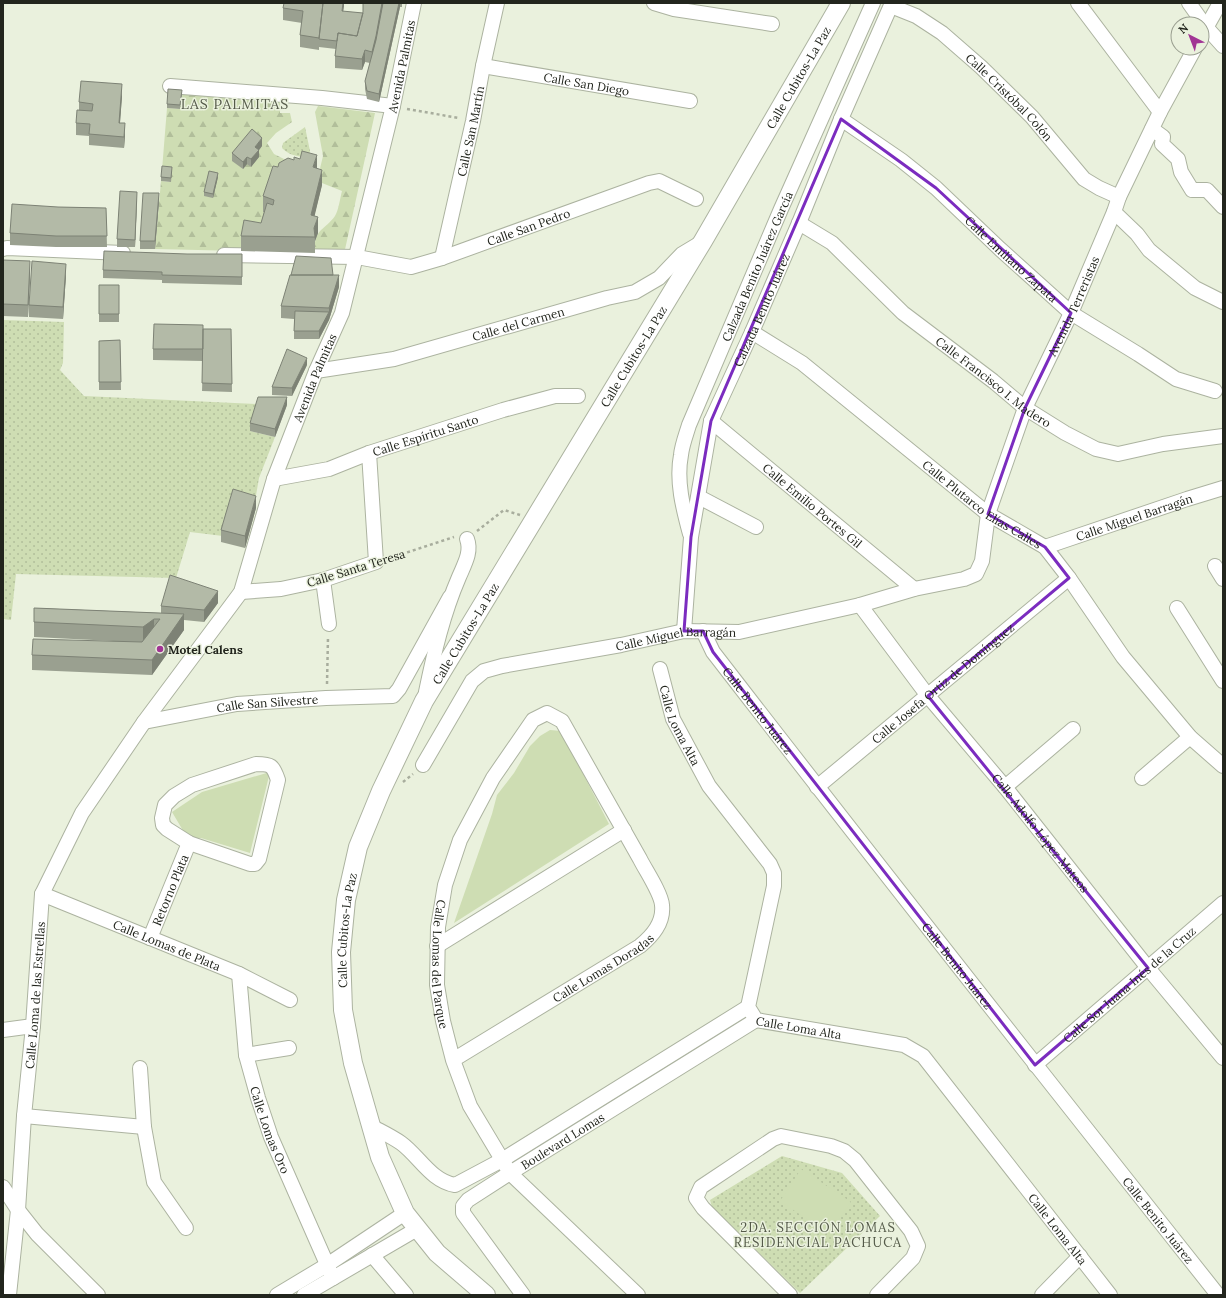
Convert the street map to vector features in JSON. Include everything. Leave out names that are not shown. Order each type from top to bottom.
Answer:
[{"type":"main road","name":"Calle Cubitos-La Paz","points":[[486,1295],[437,1253],[405,1213],[380,1157],[352,1063],[343,1010],[341,952],[346,900],[358,847],[381,791],[424,701],[703,241],[840,3]]},
{"type":"street","name":"Avenida Palmitas","points":[[144,722],[241,592],[274,479],[316,371],[342,313],[392,106],[414,3]]},
{"type":"street","name":"Calle San Martín","points":[[442,258],[474,121],[483,66],[497,3]]},
{"type":"street","points":[[654,3],[674,9],[772,24]]},
{"type":"street","name":"Calzada Benito Juárez García","points":[[691,537],[683,509],[679,479],[681,454],[689,425],[781,209],[874,3]]},
{"type":"street","points":[[1078,3],[1160,112]]},
{"type":"street","points":[[1189,3],[1196,16]]},
{"type":"street","points":[[1210,20],[1220,3]]},
{"type":"street","name":"Calzada Benito Juárez","points":[[684,631],[691,537],[711,421],[752,332],[799,223],[841,119],[892,4]]},
{"type":"street","name":"Calle Cristóbal Colón","points":[[892,4],[916,16],[942,32],[982,67],[1032,117],[1084,179],[1099,188],[1119,196]]},
{"type":"street","points":[[1210,36],[1223,46]]},
{"type":"street","name":"Avenida Terreristas","points":[[976,574],[982,561],[988,514],[1025,408],[1071,313],[1114,212],[1119,196],[1160,112],[1191,56]]},
{"type":"street","name":"Calle San Diego","points":[[483,66],[690,101]]},
{"type":"street","points":[[170,86],[322,98],[392,106]]},
{"type":"street","name":"Calle Emiliano Zapata","points":[[841,119],[902,160],[936,188],[1000,249],[1071,313],[1176,379],[1216,391]]},
{"type":"street","points":[[1152,129],[1163,137],[1162,144],[1178,159],[1181,172],[1192,190],[1207,190],[1223,207]]},
{"type":"street","name":"Calle San Pedro","points":[[214,254],[356,257],[411,267],[442,258],[654,182],[659,181],[696,199]]},
{"type":"street","points":[[1114,212],[1137,234],[1149,250],[1155,255],[1195,288],[1223,302]]},
{"type":"street","name":"Calle Francisco I. Madero","points":[[799,223],[832,243],[903,313],[993,381],[1025,408],[1065,433],[1096,449],[1118,454],[1163,444],[1223,436]]},
{"type":"street","name":"Calle del Carmen","points":[[316,371],[394,359],[607,298],[635,292],[659,278],[682,254],[703,241]]},
{"type":"street","points":[[3,249],[135,253]]},
{"type":"street","name":"Calle Plutarco Elías Calles","points":[[752,332],[802,363],[988,514],[1045,547],[1069,578],[1124,657],[1190,737],[1222,765]]},
{"type":"street","name":"Calle Espíritu Santo","points":[[274,479],[329,469],[370,453],[503,410],[555,396],[578,396]]},
{"type":"street","name":"Calle Emilio Portes Gil","points":[[711,421],[914,589]]},
{"type":"street","points":[[370,453],[376,562]]},
{"type":"street","name":"Calle Miguel Barragán","points":[[1045,547],[1223,488]]},
{"type":"street","points":[[699,497],[756,527]]},
{"type":"street","points":[[424,701],[435,648],[450,597],[467,558],[470,545],[467,539]]},
{"type":"street","name":"Calle Santa Teresa","points":[[241,592],[281,589],[323,580],[376,562]]},
{"type":"street","points":[[1214,566],[1223,579]]},
{"type":"street","name":"Calle Miguel Barragán","points":[[423,765],[472,681],[484,671],[502,666],[621,645],[684,631],[739,632],[860,605],[914,589],[964,579],[976,574]]},
{"type":"street","name":"Calle Josefa Ortiz de Domínguez","points":[[817,787],[1069,578]]},
{"type":"street","points":[[323,580],[329,624]]},
{"type":"street","name":"Calle San Silvestre","points":[[144,722],[237,704],[326,698],[393,696],[399,689],[450,597]]},
{"type":"street","name":"Calle Adolfo López Mateos","points":[[860,605],[928,696],[1005,787],[1148,968],[1223,1058]]},
{"type":"street","points":[[1177,608],[1223,681]]},
{"type":"street","name":"Calle Benito Juárez","points":[[703,631],[713,652],[817,787],[1218,1295]]},
{"type":"street","name":"Calle Loma Alta","points":[[660,669],[673,719],[709,786],[770,864],[774,873],[774,886],[748,1008],[756,1020],[904,1045],[923,1056],[1110,1295]]},
{"type":"street","name":"Calle Lomas del Parque","points":[[624,830],[562,722],[547,713],[533,720],[493,778],[460,840],[445,885],[438,927],[437,985],[443,1021],[453,1060],[470,1106],[502,1160],[510,1172],[638,1295]]},
{"type":"street","name":"Calle Loma de las Estrellas","points":[[9,1295],[18,1210],[42,894],[82,813],[144,722]]},
{"type":"street","points":[[1005,787],[1072,729]]},
{"type":"street","points":[[1142,778],[1190,737]]},
{"type":"street","name":"Retorno Plata","points":[[256,764],[266,764],[272,766],[278,780],[260,859],[255,864],[250,864],[189,843],[163,825],[162,818],[165,805],[174,796],[192,785],[256,764]]},
{"type":"street","points":[[437,946],[624,830]]},
{"type":"street","name":"Calle Lomas Doradas","points":[[453,1060],[640,946],[652,935],[660,920],[662,905],[657,891],[624,830]]},
{"type":"street","name":"Retorno Plata","points":[[150,938],[189,843]]},
{"type":"street","name":"Calle Lomas de Plata","points":[[42,894],[239,974],[290,1000]]},
{"type":"street","name":"Calle Sor Juana Inés de la Cruz","points":[[1035,1065],[1223,903]]},
{"type":"street","name":"Calle Lomas Oro","points":[[239,974],[246,1055],[271,1137],[330,1271]]},
{"type":"street","name":"Boulevard Lomas","points":[[370,1126],[401,1143],[438,1178],[455,1185],[502,1160],[748,1008]]},
{"type":"street","name":"Boulevard Lomas","points":[[523,1295],[463,1213],[463,1206],[468,1200],[510,1172],[756,1020]]},
{"type":"street","points":[[3,1030],[33,1026]]},
{"type":"street","points":[[246,1055],[289,1048]]},
{"type":"street","points":[[140,1068],[144,1127],[154,1182],[186,1228]]},
{"type":"street","points":[[24,1116],[144,1127]]},
{"type":"street","points":[[790,1295],[703,1208],[696,1198],[701,1187],[773,1139],[781,1136],[831,1146],[844,1151],[855,1160],[911,1232],[918,1246],[913,1258],[877,1295]]},
{"type":"street","points":[[3,1187],[18,1210],[37,1234],[98,1295]]},
{"type":"street","points":[[304,1295],[330,1271],[405,1213]]},
{"type":"street","points":[[277,1295],[330,1271],[372,1255],[417,1229]]},
{"type":"street","points":[[372,1255],[406,1295]]},
{"type":"street","points":[[1042,1295],[1080,1256]]},
{"type":"path","points":[[392,106],[474,121]]},
{"type":"path","points":[[467,539],[504,510]]},
{"type":"path","name":"Calle Santa Teresa","points":[[376,562],[460,535],[467,539]]},
{"type":"path","points":[[326,698],[329,624]]},
{"type":"highlighted area","points":[[841,119],[936,188],[1071,313],[1025,408],[988,514],[1045,547],[1069,578],[928,696],[1148,968],[1035,1065],[713,652],[703,631],[684,631],[691,537],[711,421]]},
{"type":"green space","points":[[182,94],[280,102],[280,113],[290,113],[292,122],[276,133],[267,143],[274,154],[292,163],[274,215],[241,251],[155,249],[161,181],[170,182],[162,170],[167,108],[180,109]]},
{"type":"green space","points":[[318,106],[375,113],[344,254],[315,253],[316,239],[320,231],[335,216],[342,191],[317,181],[323,156],[315,112]]},
{"type":"green space","points":[[305,127],[310,151],[309,156],[302,157],[294,155],[282,148],[283,143]]},
{"type":"green space","points":[[3,320],[64,322],[63,363],[60,370],[84,396],[258,404],[250,431],[275,437],[259,478],[254,507],[223,536],[190,532],[176,578],[16,574],[11,620],[3,619]]},
{"type":"green space","points":[[550,730],[561,731],[609,824],[454,923],[492,814],[497,795],[514,773],[530,746],[540,736]]},
{"type":"green space","points":[[270,772],[250,853],[201,838],[188,839],[172,812],[202,792]]},
{"type":"green space","points":[[782,1156],[842,1173],[880,1216],[800,1293],[712,1207],[710,1200]]},
{"type":"green space","points":[[801,1169],[851,1202],[829,1234],[780,1201]]},
{"type":"building","points":[[284,3],[323,3],[319,38],[300,35],[303,11],[283,8]]},
{"type":"building","points":[[323,3],[343,3],[342,11],[363,13],[357,36],[338,33],[337,41],[319,39]]},
{"type":"building","points":[[363,3],[382,3],[372,52],[365,50],[362,59],[335,56],[338,33],[357,36],[363,12]]},
{"type":"building","points":[[383,3],[399,3],[379,94],[367,91],[365,81],[376,40]]},
{"type":"building","points":[[81,81],[122,84],[119,123],[125,123],[124,137],[89,134],[90,124],[76,123],[77,110],[92,111],[93,104],[79,102]]},
{"type":"building","points":[[168,89],[182,90],[180,105],[167,104]]},
{"type":"building","points":[[252,129],[262,138],[255,147],[259,150],[251,159],[247,157],[243,162],[232,153]]},
{"type":"building","points":[[302,151],[317,155],[313,167],[322,170],[311,215],[318,217],[314,228],[315,237],[241,236],[244,220],[261,223],[267,203],[273,205],[274,200],[263,196],[273,166],[278,167],[279,163],[288,158],[294,160],[294,157],[300,159]]},
{"type":"building","points":[[162,166],[172,167],[171,178],[161,177]]},
{"type":"building","points":[[209,171],[218,173],[213,194],[204,192]]},
{"type":"building","points":[[120,191],[137,192],[135,240],[117,239]]},
{"type":"building","points":[[143,193],[159,193],[155,241],[140,241]]},
{"type":"building","points":[[12,204],[106,208],[107,236],[56,236],[10,233]]},
{"type":"building","points":[[104,251],[242,254],[242,277],[162,275],[162,272],[103,270]]},
{"type":"building","points":[[296,256],[331,258],[333,275],[291,275]]},
{"type":"building","points":[[3,260],[30,261],[28,305],[3,304]]},
{"type":"building","points":[[32,261],[66,264],[63,307],[29,305]]},
{"type":"building","points":[[290,275],[339,275],[329,308],[281,306]]},
{"type":"building","points":[[99,285],[119,285],[119,314],[99,314]]},
{"type":"building","points":[[295,311],[329,312],[319,331],[294,331]]},
{"type":"building","points":[[154,324],[203,325],[203,349],[153,349]]},
{"type":"building","points":[[203,329],[231,329],[232,384],[202,383]]},
{"type":"building","points":[[120,340],[121,382],[99,382],[99,341]]},
{"type":"building","points":[[287,349],[307,358],[292,388],[272,387]]},
{"type":"building","points":[[258,397],[287,397],[275,429],[250,423]]},
{"type":"building","points":[[233,489],[256,496],[245,536],[221,530]]},
{"type":"building","points":[[170,575],[218,591],[204,610],[161,606]]},
{"type":"building","points":[[34,608],[184,614],[152,660],[32,655],[33,639],[142,642],[160,619],[154,619],[143,627],[34,622]]},
{"type":"place","name":"Motel Calens","points":[[160,649]]},
{"type":"district","name":"LAS PALMITAS","points":[[235,104]]},
{"type":"district","name":"2DA. SECCIÓN LOMAS RESIDENCIAL PACHUCA","points":[[818,1234]]}]
